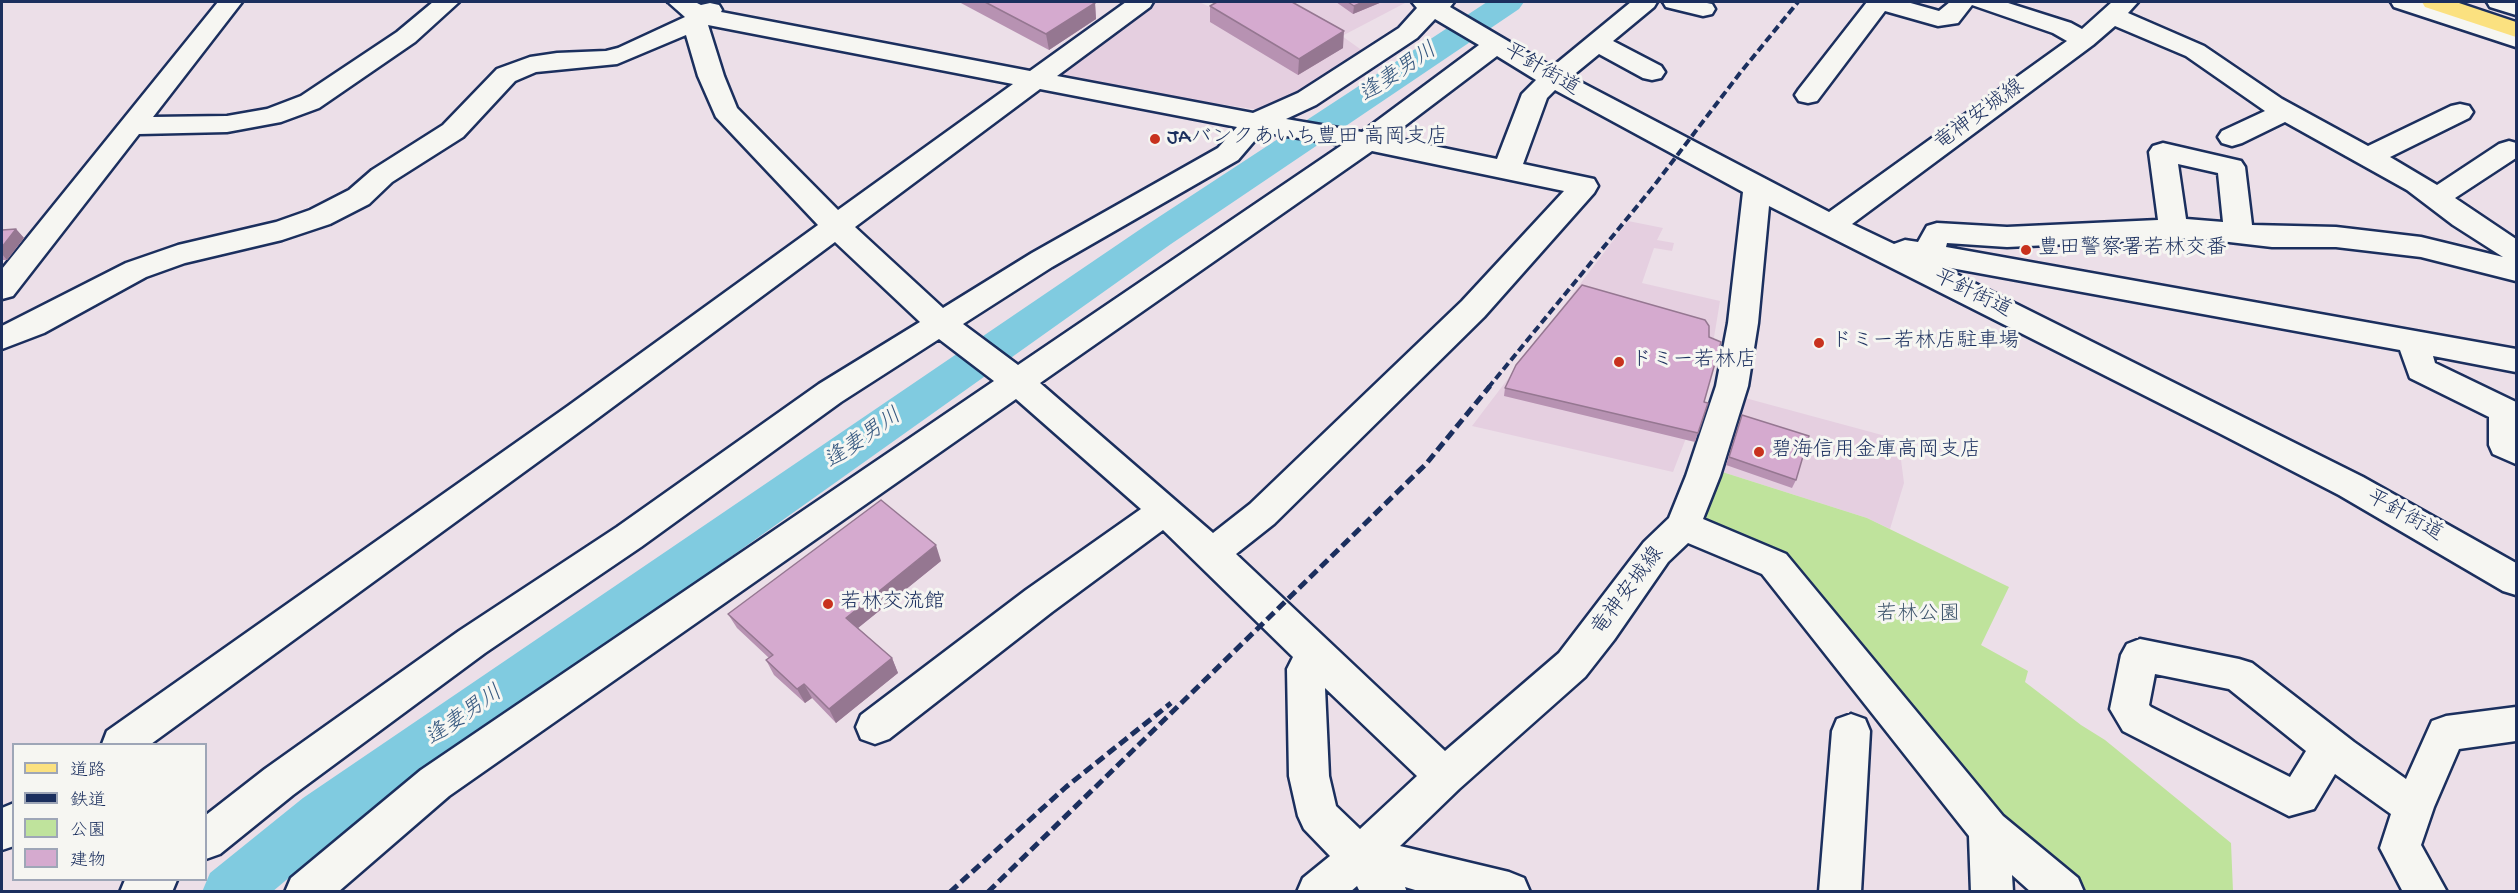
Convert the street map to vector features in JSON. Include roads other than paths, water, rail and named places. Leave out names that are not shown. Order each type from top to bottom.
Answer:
[{"type":"main road","points":[[2434,2],[2517,30]]},
{"type":"main road","points":[[2469,2],[2517,18]]},
{"type":"street","points":[[2,289],[230,2]]},
{"type":"street","points":[[131,126],[227,124],[272,116],[301,105],[357,72],[406,37],[447,2]]},
{"type":"street","points":[[2,338],[33,325],[136,270],[178,255],[282,230],[320,217],[359,197],[382,176],[453,130],[506,75],[530,65],[557,61],[608,59],[627,53],[692,13],[725,2]]},
{"type":"street","points":[[122,743],[579,415],[1141,2]]},
{"type":"street","points":[[1507,169],[1535,94],[1645,2]]},
{"type":"street","points":[[1675,2],[1703,9]]},
{"type":"street","points":[[1808,95],[1881,2],[1938,19],[1949,18],[1962,2]]},
{"type":"street","points":[[1982,2],[2062,28],[2084,40]]},
{"type":"street","points":[[2403,2],[2517,40]]},
{"type":"street","points":[[2499,2],[2517,8]]},
{"type":"street","points":[[207,839],[279,782],[472,642],[629,537],[830,393],[945,327],[1042,260],[1228,154],[1260,122],[1316,93],[1408,33],[1435,6]]},
{"type":"street","name":"平針街道","points":[[1435,6],[1554,79],[1757,188],[2331,476],[2517,580]]},
{"type":"street","points":[[2118,8],[2195,51],[2285,112],[2418,184],[2517,252]]},
{"type":"street","name":"竜神安城線","points":[[1831,225],[2084,40],[2118,8]]},
{"type":"street","points":[[692,13],[1362,140],[1584,186],[1473,309],[1262,514],[1212,554]]},
{"type":"street","points":[[692,13],[711,76],[725,111],[835,225],[945,327],[1016,381],[1085,439],[1212,554],[1445,776]]},
{"type":"street","points":[[1596,42],[1652,72]]},
{"type":"street","points":[[306,891],[435,783],[1362,140],[1494,44]]},
{"type":"street","points":[[2232,137],[2285,112]]},
{"type":"street","points":[[2368,157],[2460,112]]},
{"type":"street","points":[[2436,198],[2509,150]]},
{"type":"street","points":[[2173,228],[2163,152],[2231,167],[2239,233]]},
{"type":"street","name":"竜神安城線","points":[[1318,891],[1360,857],[1445,776],[1572,664],[1601,629],[1656,552],[1683,526],[1703,476],[1732,386],[1743,323],[1757,188]]},
{"type":"street","points":[[1928,254],[1937,233],[2007,237],[2195,228],[2272,237],[2336,237],[2421,247],[2517,271]]},
{"type":"street","points":[[1868,243],[2517,360]]},
{"type":"street","points":[[1986,301],[1980,285],[1983,276],[2000,265]]},
{"type":"street","points":[[2,299],[33,325]]},
{"type":"street","points":[[2413,342],[2421,370],[2505,411],[2505,445],[2517,451]]},
{"type":"street","points":[[875,727],[1039,601],[1164,511]]},
{"type":"street","points":[[1683,526],[1774,564],[1989,830],[2063,891]]},
{"type":"street","points":[[2331,747],[2300,796],[2289,797],[2137,719],[2129,709],[2140,655],[2239,675],[2331,747],[2414,807]]},
{"type":"street","points":[[1306,669],[1309,776],[1318,816],[1360,857],[1386,891]]},
{"type":"street","points":[[2426,891],[2400,848],[2414,807],[2445,733],[2517,724]]},
{"type":"street","points":[[1840,891],[1851,731]]},
{"type":"street","points":[[1989,830],[1992,891]]},
{"type":"street","points":[[1360,857],[1509,891]]},
{"type":"street","points":[[141,891],[154,881]]},
{"type":"waterway","name":"逢妻男川","points":[[229,892],[322,816],[1158,235],[1508,2]]},
{"type":"railway","points":[[1488,388],[1653,187],[1740,73],[1798,2]]},
{"type":"railway","points":[[988,892],[1426,464],[1490,386]]},
{"type":"railway","points":[[950,892],[1066,787],[1171,703]]},
{"type":"place","name":"JAバンクあいち豊田 高岡支店","points":[[1155,139]]},
{"type":"place","name":"豊田警察署若林交番","points":[[2026,250]]},
{"type":"place","name":"ドミー若林店駐車場","points":[[1819,343]]},
{"type":"place","name":"ドミー若林店","points":[[1619,362]]},
{"type":"place","name":"碧海信用金庫高岡支店","points":[[1759,452]]},
{"type":"place","name":"若林交流館","points":[[828,604]]},
{"type":"park label","name":"若林公園","points":[[1918,616]]}]
